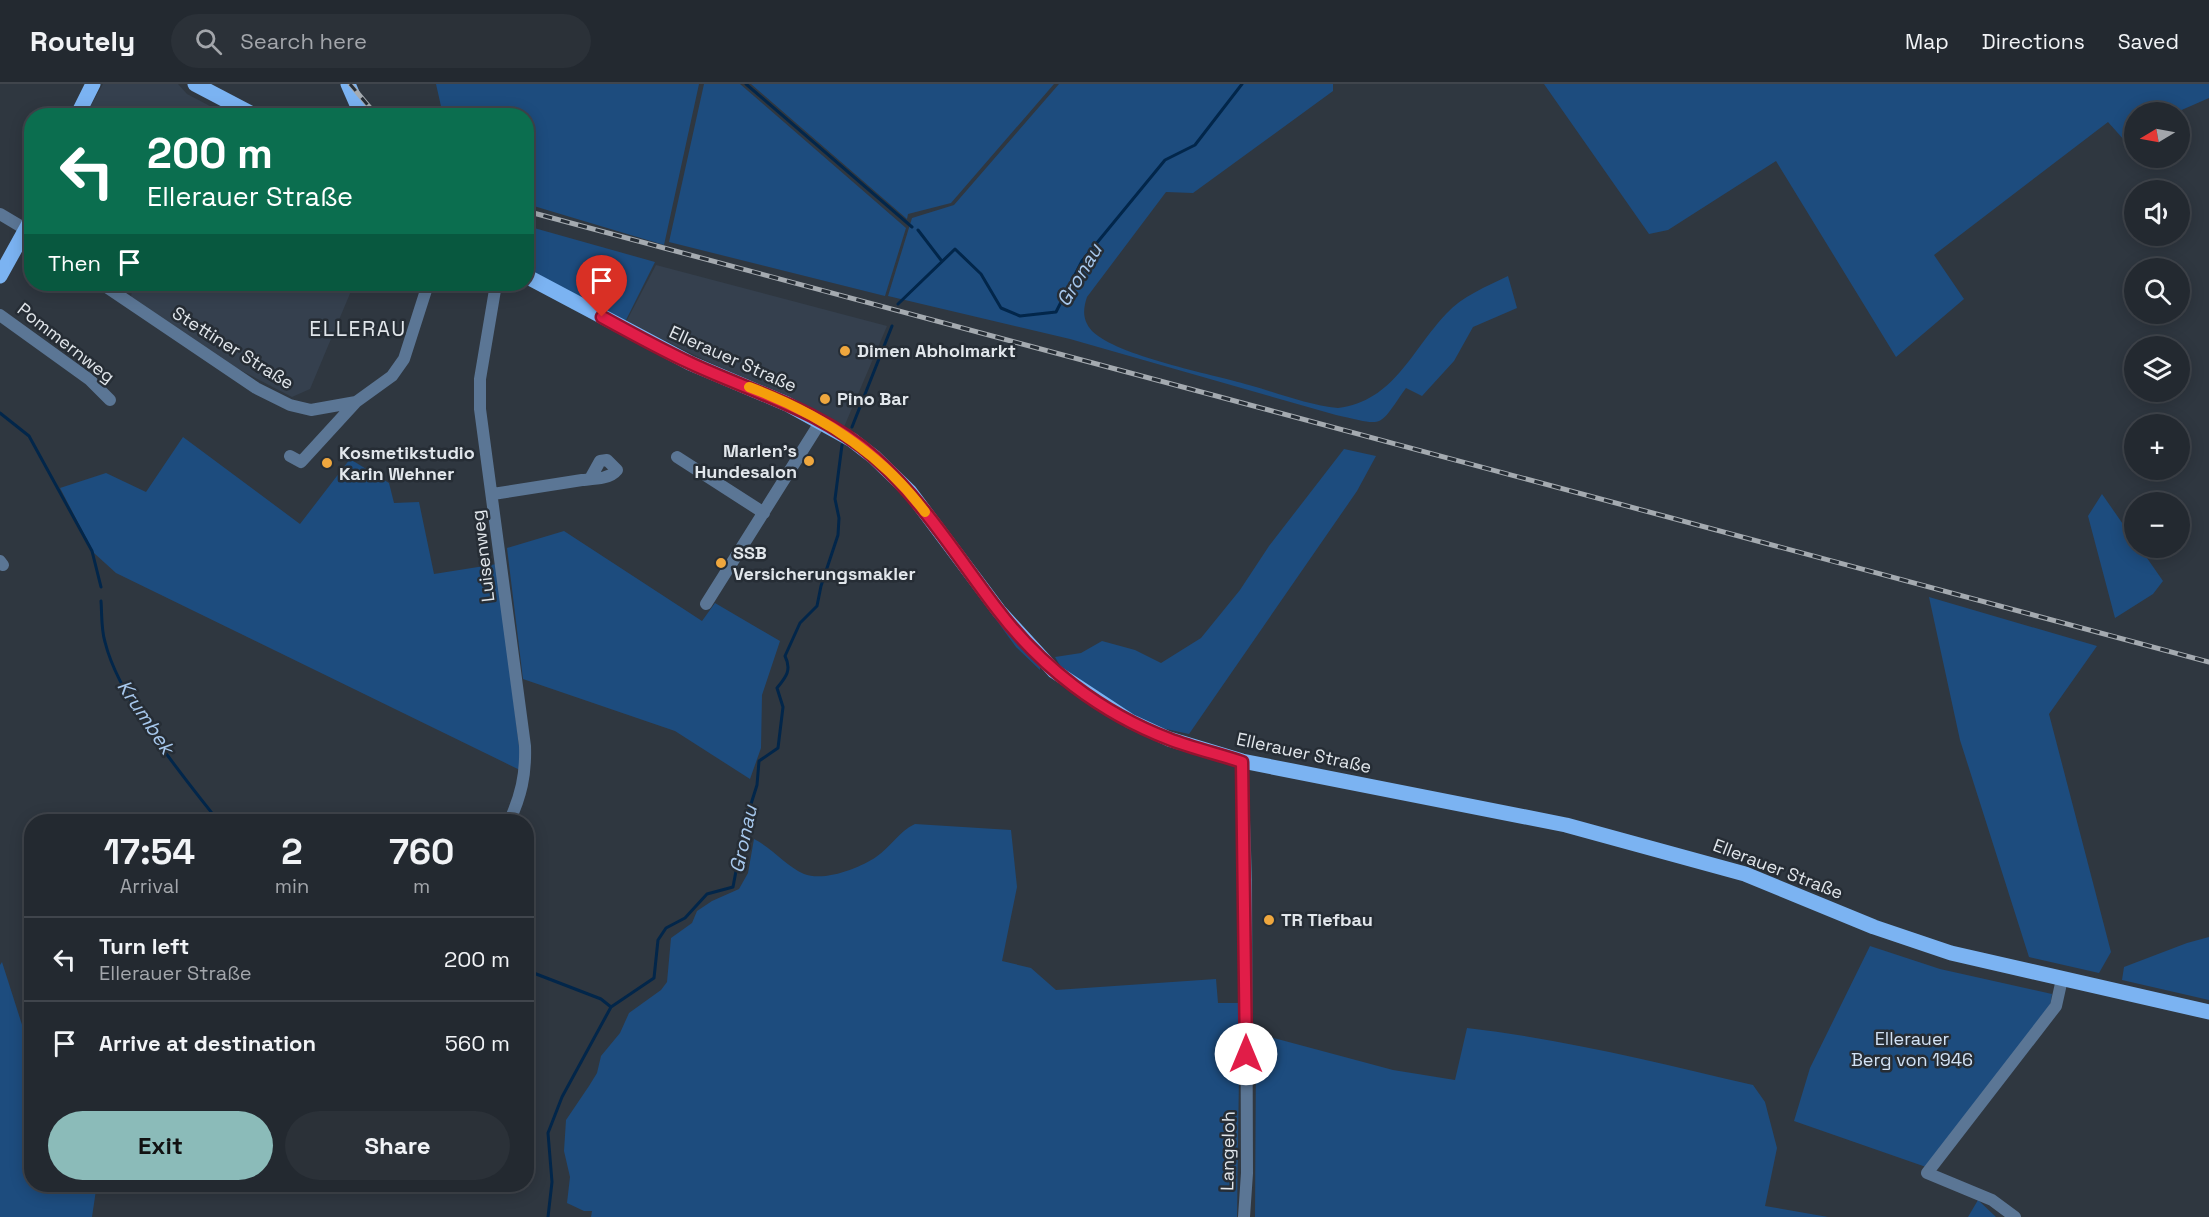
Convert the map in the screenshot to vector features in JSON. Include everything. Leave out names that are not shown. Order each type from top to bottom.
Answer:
[{"type":"main road","points":[[81,108],[93,84]]},
{"type":"main road","points":[[195,84],[241,108]]},
{"type":"main road","points":[[343,84],[350,108]]},
{"type":"main road","points":[[348,84],[358,108]]},
{"type":"main road","points":[[0,276],[24,237]]},
{"type":"main road","name":"Ellerauer Straße","points":[[534,280],[690,363],[754,389],[821,421],[874,457],[910,492],[999,611],[1054,671],[1130,721],[1169,739],[1242,762],[1587,830],[1745,874],[1874,927],[1930,947],[2209,1012]]},
{"type":"street","points":[[0,214],[24,224]]},
{"type":"street","name":"Stettiner Straße","points":[[112,291],[256,388],[290,405],[311,410],[356,402],[392,376],[404,359],[426,291]]},
{"type":"street","name":"Luisenweg","points":[[495,291],[485,340],[480,389],[483,442],[494,494],[525,746],[526,775],[513,814]]},
{"type":"street","name":"Pommernweg","points":[[0,315],[90,380],[110,400]]},
{"type":"street","points":[[290,456],[301,462],[356,402]]},
{"type":"street","points":[[706,604],[821,421]]},
{"type":"street","points":[[677,457],[764,513]]},
{"type":"street","points":[[494,494],[590,479]]},
{"type":"street","name":"Langeloh","points":[[1242,762],[1246,880],[1247,1173],[1244,1217]]},
{"type":"street","points":[[2015,1217],[1992,1200],[1927,1173],[2056,1006],[2062,979]]},
{"type":"shaded area","points":[[103,84],[178,84],[187,94],[214,108],[90,108]]},
{"type":"shaded area","points":[[656,265],[887,326],[844,427],[626,322]]},
{"type":"shaded area","points":[[132,291],[351,291],[310,389],[292,397],[225,362],[131,297]]},
{"type":"green space","points":[[436,84],[699,84],[664,245],[534,206],[534,108],[441,108]]},
{"type":"green space","points":[[704,84],[740,84],[906,228],[885,296],[669,242]]},
{"type":"green space","points":[[751,84],[1054,84],[951,203],[908,214],[907,219]]},
{"type":"green space","points":[[1059,84],[1333,84],[1333,91],[1193,193],[1166,192],[1087,297],[1084,310],[1086,323],[1104,340],[1166,363],[1304,402],[1338,408],[1374,396],[1388,385],[1446,314],[1475,292],[1508,276],[1517,308],[1473,327],[1454,361],[1422,396],[1406,388],[1384,417],[1372,422],[1336,415],[1070,339],[888,296],[912,218],[954,205]]},
{"type":"green space","points":[[1544,84],[2209,84],[2209,98],[2190,106],[2190,102],[2124,102],[2124,140],[2108,122],[1934,255],[1964,299],[1896,357],[1776,161],[1668,230],[1649,234]]},
{"type":"green space","points":[[534,228],[655,262],[624,324],[534,274]]},
{"type":"green space","points":[[183,437],[300,524],[350,459],[389,483],[394,503],[419,502],[434,574],[497,564],[522,771],[116,573],[94,553],[60,488],[106,473],[146,492]]},
{"type":"green space","points":[[1344,449],[1376,456],[1357,491],[1189,734],[1157,727],[1137,718],[1062,669],[1055,657],[1081,653],[1102,641],[1135,650],[1161,663],[1201,638],[1240,590],[1269,546]]},
{"type":"green space","points":[[2102,494],[2124,526],[2124,558],[2147,558],[2163,581],[2153,594],[2115,618],[2088,516]]},
{"type":"green space","points":[[925,523],[1040,664],[1040,670],[1016,647]]},
{"type":"green space","points":[[564,531],[702,621],[715,603],[780,641],[762,695],[761,748],[750,779],[675,731],[523,679],[507,548]]},
{"type":"green space","points":[[1929,597],[2097,646],[2049,714],[2111,952],[2099,973],[2029,957],[1960,740]]},
{"type":"green space","points":[[915,824],[1011,830],[1017,887],[1002,961],[1031,968],[1056,990],[1216,979],[1218,1003],[1240,1003],[1237,1217],[591,1217],[592,1211],[584,1211],[567,1203],[570,1177],[564,1151],[566,1120],[597,1073],[601,1056],[620,1033],[629,1013],[661,990],[667,982],[671,938],[692,923],[697,911],[712,901],[739,889],[748,873],[754,839],[797,871],[812,876],[821,876],[842,873],[869,861]]},
{"type":"green space","points":[[2209,937],[2209,1000],[2122,980],[2124,967]]},
{"type":"green space","name":"Ellerauer Berg von 1946","points":[[1870,946],[1940,969],[2052,994],[2050,1007],[1926,1167],[1794,1121],[1810,1068]]},
{"type":"green space","points":[[2,962],[24,1031],[24,1192],[96,1192],[92,1217],[0,1217],[0,965]]},
{"type":"green space","points":[[1467,1028],[1575,1045],[1753,1085],[1765,1102],[1777,1148],[1765,1206],[1828,1217],[1255,1217],[1256,1052],[1259,1034],[1393,1070],[1455,1080]]},
{"type":"green space","points":[[1978,1200],[1996,1217],[1968,1217]]},
{"type":"waterway","points":[[746,84],[912,227]]},
{"type":"waterway","name":"Gronau","points":[[898,304],[955,249],[981,274],[1001,308],[1020,316],[1056,312],[1082,261],[1165,160],[1195,145],[1242,84]]},
{"type":"waterway","points":[[918,230],[941,260]]},
{"type":"waterway","name":"Gronau","points":[[852,427],[892,326]]},
{"type":"waterway","name":"Krumbek","points":[[0,413],[29,436],[92,551],[101,587]]},
{"type":"waterway","name":"Gronau","points":[[548,1217],[552,1182],[548,1133],[562,1097],[611,1007],[654,978],[658,940],[666,928],[685,918],[707,894],[733,887],[745,823],[757,785],[759,761],[778,748],[783,707],[777,688],[787,673],[788,665],[785,656],[800,623],[817,606],[821,586],[838,535],[839,518],[835,499],[842,445]]},
{"type":"waterway","name":"Krumbek","points":[[101,601],[105,642],[112,664],[124,688],[153,736],[213,814]]},
{"type":"waterway","name":"Krumbek","points":[[534,973],[601,999],[611,1007]]},
{"type":"railway","points":[[350,84],[370,108]]},
{"type":"railway","points":[[534,213],[2209,662]]},
{"type":"slow traffic","points":[[749,387],[821,421],[852,440],[874,457],[910,492],[925,512]]},
{"type":"place","name":"Dimen Abholmarkt","points":[[845,351]]},
{"type":"place","name":"Pino Bar","points":[[825,399]]},
{"type":"place","name":"Marlen's Hundesalon","points":[[809,461]]},
{"type":"place","name":"Kosmetikstudio Karin Wehner","points":[[327,463]]},
{"type":"place","name":"SSB Versicherungsmakler","points":[[721,563]]},
{"type":"place","name":"TR Tiefbau","points":[[1269,920]]},
{"type":"district","name":"ELLERAU","points":[[358,329]]},
{"type":"route","points":[[602,317],[690,363],[787,404],[852,440],[874,457],[910,492],[999,611],[1033,651],[1054,671],[1092,699],[1130,721],[1169,739],[1242,762],[1246,880],[1246,1054]]}]
